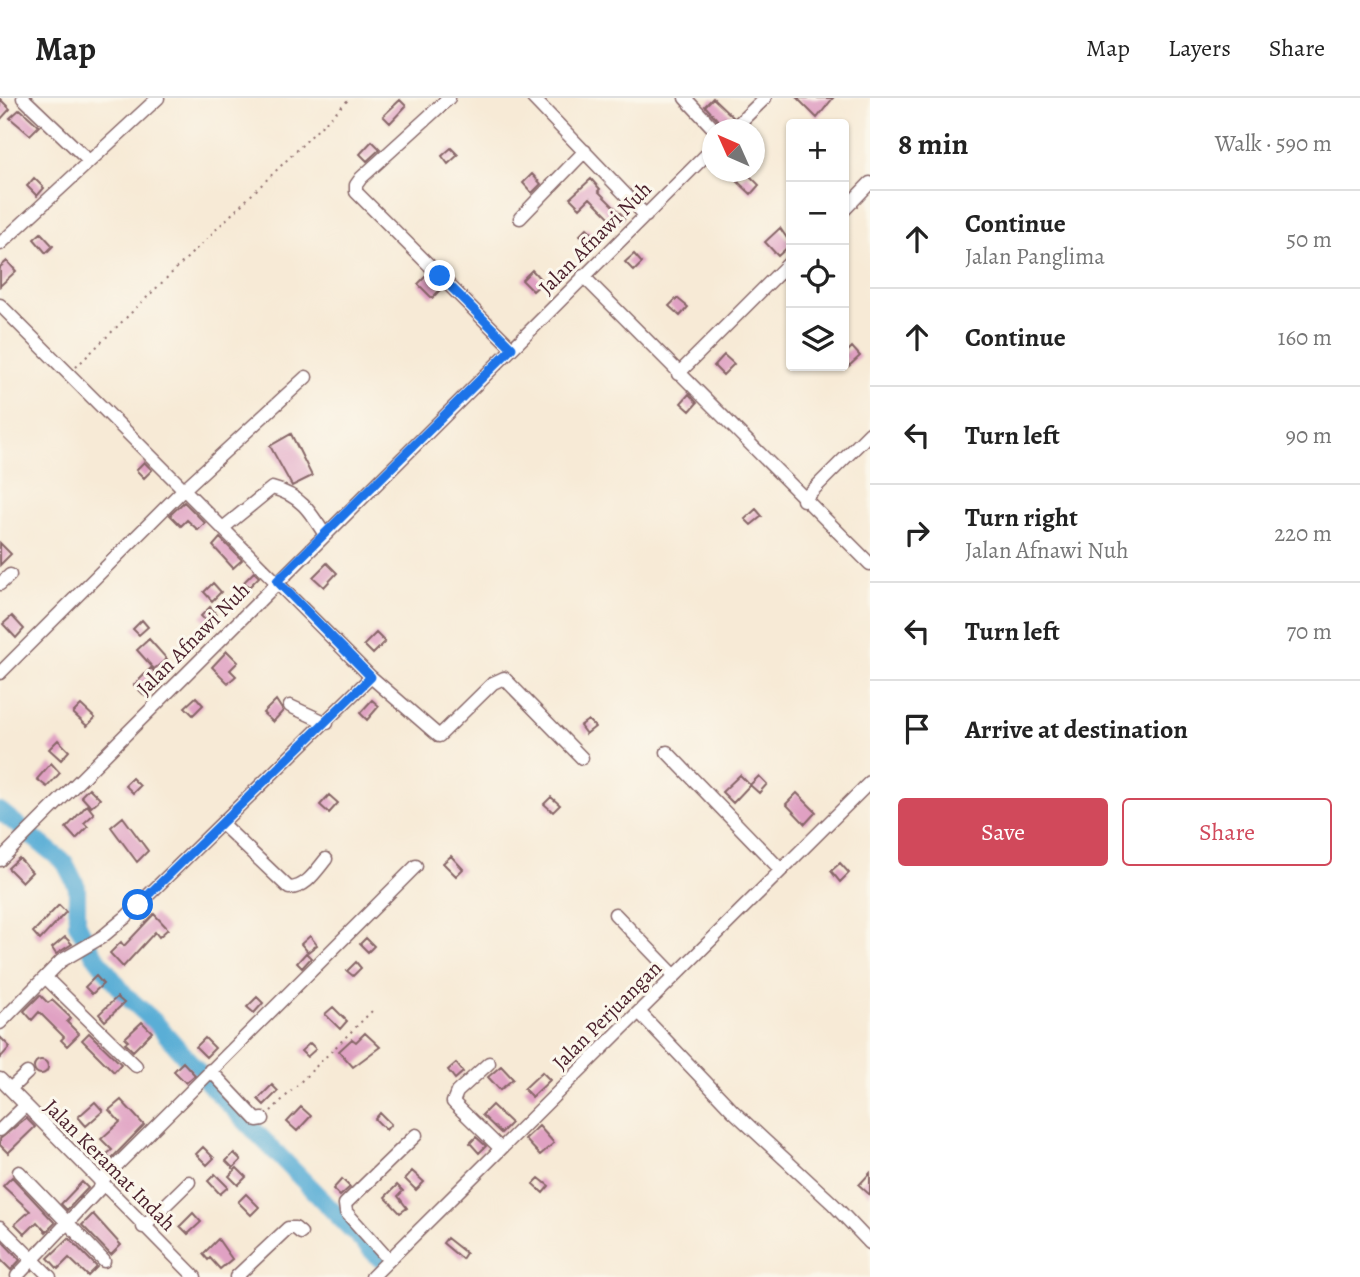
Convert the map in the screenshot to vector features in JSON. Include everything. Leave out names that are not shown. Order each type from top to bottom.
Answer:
[{"type":"street","points":[[23,98],[89,161]]},
{"type":"street","points":[[0,244],[158,98]]},
{"type":"street","points":[[449,98],[361,178],[356,185],[356,192],[512,348]]},
{"type":"street","points":[[533,98],[646,216]]},
{"type":"street","points":[[685,98],[705,119]]},
{"type":"street","points":[[743,119],[765,98]]},
{"type":"street","points":[[520,218],[585,151]]},
{"type":"street","name":"Jalan Afnawi Nuh","points":[[0,860],[702,159]]},
{"type":"street","points":[[849,205],[870,183]]},
{"type":"street","points":[[678,374],[786,266]]},
{"type":"street","points":[[583,276],[803,500],[870,564]]},
{"type":"street","points":[[0,305],[371,677],[439,736],[493,683],[504,678],[582,758]]},
{"type":"street","points":[[0,673],[183,490],[306,377]]},
{"type":"street","points":[[803,500],[870,433]]},
{"type":"street","points":[[223,528],[272,488],[296,496],[325,535]]},
{"type":"street","points":[[0,584],[10,575]]},
{"type":"street","points":[[0,1023],[61,961],[96,940],[126,917],[371,677]]},
{"type":"street","points":[[290,706],[327,723]]},
{"type":"street","points":[[667,752],[780,869]]},
{"type":"street","name":"Jalan Perjuangan","points":[[372,1277],[870,782]]},
{"type":"street","points":[[222,824],[289,888],[297,888],[307,881],[326,859]]},
{"type":"street","points":[[16,1276],[206,1075],[416,866]]},
{"type":"street","points":[[615,914],[674,975]]},
{"type":"street","points":[[46,978],[136,1066]]},
{"type":"street","points":[[639,1012],[733,1111],[833,1203],[870,1243]]},
{"type":"street","points":[[489,1063],[457,1092],[453,1102],[500,1148]]},
{"type":"street","points":[[10,1090],[27,1073]]},
{"type":"street","points":[[206,1075],[257,1120],[263,1119]]},
{"type":"street","name":"Jalan Keramat Indah","points":[[0,1079],[195,1277]]},
{"type":"street","points":[[0,1130],[25,1106]]},
{"type":"street","points":[[389,1260],[346,1212],[345,1204],[416,1135]]},
{"type":"street","points":[[19,1172],[104,1261]]},
{"type":"street","points":[[143,1227],[190,1182]]},
{"type":"street","points":[[0,1227],[50,1277]]},
{"type":"street","points":[[236,1277],[288,1228],[295,1228],[301,1233]]},
{"type":"path","points":[[68,375],[350,98]]},
{"type":"path","points":[[263,1119],[372,1011]]},
{"type":"building","points":[[713,98],[733,117],[717,119],[705,106]]},
{"type":"building","points":[[797,98],[833,98],[817,118]]},
{"type":"building","points":[[0,99],[10,109],[0,120]]},
{"type":"building","points":[[400,100],[406,106],[390,123],[383,116]]},
{"type":"building","points":[[20,109],[39,126],[30,135],[10,118]]},
{"type":"building","points":[[372,141],[380,149],[367,161],[360,154]]},
{"type":"building","points":[[451,148],[458,155],[448,164],[442,156]]},
{"type":"building","points":[[532,174],[541,184],[532,193],[523,183]]},
{"type":"building","points":[[34,178],[44,188],[37,196],[27,186]]},
{"type":"building","points":[[591,179],[600,189],[598,191],[625,218],[617,225],[590,198],[580,208],[570,198]]},
{"type":"building","points":[[738,182],[756,182],[759,185],[751,194]]},
{"type":"building","points":[[587,228],[599,240],[592,247],[580,235]]},
{"type":"building","points":[[780,228],[786,237],[786,249],[778,256],[765,242]]},
{"type":"building","points":[[41,233],[53,246],[46,253],[34,239]]},
{"type":"building","points":[[634,254],[642,263],[634,271],[625,262]]},
{"type":"building","points":[[7,261],[16,271],[0,286],[0,267]]},
{"type":"building","points":[[532,270],[543,282],[533,291],[522,280]]},
{"type":"building","points":[[427,275],[441,289],[432,298],[418,284]]},
{"type":"building","points":[[677,298],[688,307],[680,316],[669,306]]},
{"type":"building","points":[[852,347],[860,356],[849,366],[849,350]]},
{"type":"building","points":[[724,355],[734,364],[723,375],[714,366]]},
{"type":"building","points":[[689,394],[697,403],[690,411],[681,403]]},
{"type":"building","points":[[291,434],[312,476],[292,486],[270,446]]},
{"type":"building","points":[[144,462],[152,470],[144,478],[136,470]]},
{"type":"building","points":[[184,502],[205,523],[198,530],[187,520],[181,526],[170,515]]},
{"type":"building","points":[[756,509],[762,516],[751,525],[745,519]]},
{"type":"building","points":[[220,538],[242,560],[233,568],[213,546]]},
{"type":"building","points":[[0,543],[11,554],[0,565]]},
{"type":"building","points":[[327,563],[337,573],[324,587],[313,577]]},
{"type":"building","points":[[254,572],[259,577],[249,587],[244,582]]},
{"type":"building","points":[[213,583],[221,592],[212,601],[204,592]]},
{"type":"building","points":[[210,607],[216,614],[208,623],[201,616]]},
{"type":"building","points":[[12,616],[24,629],[16,638],[3,624]]},
{"type":"building","points":[[142,620],[148,627],[139,635],[133,629]]},
{"type":"building","points":[[376,633],[385,642],[373,654],[364,645]]},
{"type":"building","points":[[149,639],[167,659],[154,669],[137,650]]},
{"type":"building","points":[[227,651],[238,662],[230,670],[236,676],[228,683],[212,667]]},
{"type":"building","points":[[151,668],[160,678],[145,696],[134,685]]},
{"type":"building","points":[[196,697],[203,705],[193,715],[185,707]]},
{"type":"building","points":[[276,700],[283,711],[273,722],[263,713]]},
{"type":"building","points":[[372,700],[379,706],[367,720],[360,713]]},
{"type":"building","points":[[81,705],[95,718],[87,726],[73,713]]},
{"type":"building","points":[[588,720],[595,727],[586,734],[580,726]]},
{"type":"building","points":[[58,740],[69,751],[61,760],[49,749]]},
{"type":"building","points":[[51,763],[60,773],[47,787],[37,779]]},
{"type":"building","points":[[740,775],[750,785],[733,803],[722,792]]},
{"type":"building","points":[[759,776],[767,784],[759,793],[750,785]]},
{"type":"building","points":[[132,778],[140,786],[133,793],[125,785]]},
{"type":"building","points":[[89,788],[100,799],[91,807],[81,796]]},
{"type":"building","points":[[797,793],[816,812],[805,824],[786,804]]},
{"type":"building","points":[[329,795],[338,803],[329,813],[320,805]]},
{"type":"building","points":[[551,797],[560,805],[553,812],[544,804]]},
{"type":"building","points":[[87,805],[94,814],[84,823],[88,827],[76,839],[66,828]]},
{"type":"building","points":[[123,817],[148,851],[137,862],[111,827]]},
{"type":"building","points":[[451,856],[463,869],[456,876],[443,863]]},
{"type":"building","points":[[19,858],[32,872],[22,882],[8,868]]},
{"type":"building","points":[[840,863],[849,873],[840,882],[831,871]]},
{"type":"building","points":[[59,905],[66,912],[40,940],[33,932]]},
{"type":"building","points":[[154,914],[168,929],[159,937],[155,932],[123,967],[110,953],[121,942],[124,946]]},
{"type":"building","points":[[310,936],[317,945],[308,952],[301,944]]},
{"type":"building","points":[[65,937],[72,944],[56,954],[52,948]]},
{"type":"building","points":[[366,938],[374,946],[368,952],[360,944]]},
{"type":"building","points":[[306,953],[311,958],[302,968],[297,963]]},
{"type":"building","points":[[356,962],[361,968],[353,976],[347,971]]},
{"type":"building","points":[[96,976],[103,984],[92,994],[85,987]]},
{"type":"building","points":[[40,995],[48,1003],[52,1000],[71,1018],[67,1022],[79,1034],[67,1046],[61,1040],[64,1037],[39,1012],[32,1020],[24,1011]]},
{"type":"building","points":[[117,997],[124,1003],[105,1021],[99,1014]]},
{"type":"building","points":[[257,997],[263,1003],[254,1013],[247,1007]]},
{"type":"building","points":[[333,1007],[347,1021],[340,1029],[325,1014]]},
{"type":"building","points":[[142,1022],[152,1032],[133,1051],[125,1043],[128,1041],[125,1038]]},
{"type":"building","points":[[89,1033],[121,1064],[114,1072],[82,1040]]},
{"type":"building","points":[[365,1033],[380,1047],[353,1067],[339,1051],[352,1039],[356,1042]]},
{"type":"building","points":[[0,1037],[10,1047],[0,1058]]},
{"type":"building","points":[[205,1038],[215,1048],[206,1057],[196,1047]]},
{"type":"building","points":[[310,1043],[316,1049],[307,1057],[301,1051]]},
{"type":"building","points":[[41,1060],[46,1062],[46,1072],[41,1074],[36,1072],[34,1067],[36,1062]]},
{"type":"building","points":[[183,1062],[195,1075],[186,1083],[174,1071]]},
{"type":"building","points":[[456,1063],[463,1072],[455,1079],[448,1070]]},
{"type":"building","points":[[501,1066],[513,1079],[500,1090],[488,1077]]},
{"type":"building","points":[[542,1072],[550,1080],[532,1097],[524,1089]]},
{"type":"building","points":[[272,1085],[278,1091],[264,1105],[258,1099]]},
{"type":"building","points":[[121,1100],[144,1125],[111,1159],[107,1154],[112,1150],[101,1139],[120,1122],[109,1110]]},
{"type":"building","points":[[95,1102],[103,1111],[86,1126],[78,1117]]},
{"type":"building","points":[[492,1105],[511,1123],[501,1133],[482,1115]]},
{"type":"building","points":[[301,1107],[311,1116],[297,1131],[287,1122]]},
{"type":"building","points":[[380,1113],[391,1124],[386,1130],[375,1119]]},
{"type":"building","points":[[26,1118],[35,1127],[8,1153],[0,1145],[0,1139]]},
{"type":"building","points":[[539,1126],[554,1143],[540,1155],[525,1139]]},
{"type":"building","points":[[476,1137],[486,1146],[479,1153],[470,1143]]},
{"type":"building","points":[[203,1147],[214,1158],[207,1165],[196,1154]]},
{"type":"building","points":[[234,1153],[241,1160],[233,1168],[226,1161]]},
{"type":"building","points":[[237,1168],[246,1177],[238,1185],[229,1176]]},
{"type":"building","points":[[412,1171],[424,1182],[416,1190],[405,1179]]},
{"type":"building","points":[[870,1173],[870,1195],[859,1185]]},
{"type":"building","points":[[215,1174],[228,1187],[220,1194],[208,1181]]},
{"type":"building","points":[[12,1177],[55,1223],[46,1232],[37,1222],[25,1234],[15,1224],[30,1211],[3,1186]]},
{"type":"building","points":[[539,1178],[549,1186],[543,1193],[533,1184]]},
{"type":"building","points":[[342,1179],[350,1187],[340,1196],[333,1189]]},
{"type":"building","points":[[82,1182],[88,1188],[67,1210],[61,1204]]},
{"type":"building","points":[[397,1185],[403,1191],[398,1196],[407,1208],[400,1213],[385,1197]]},
{"type":"building","points":[[246,1194],[259,1207],[251,1215],[238,1202]]},
{"type":"building","points":[[193,1213],[201,1222],[188,1234],[180,1226]]},
{"type":"building","points":[[93,1214],[121,1245],[111,1255],[82,1225]]},
{"type":"building","points":[[69,1238],[97,1267],[88,1276],[69,1258],[58,1269],[48,1258]]},
{"type":"building","points":[[447,1238],[466,1253],[462,1259],[443,1243]]},
{"type":"building","points":[[0,1239],[20,1260],[11,1270],[0,1259]]},
{"type":"building","points":[[218,1239],[232,1259],[220,1269],[203,1254]]},
{"type":"waterway","points":[[0,811],[65,863],[77,887],[77,923],[92,952],[126,996],[155,1022],[211,1086],[380,1259]]},
{"type":"route","points":[[138,905],[327,723],[371,677],[277,581],[512,348],[440,276]]}]
